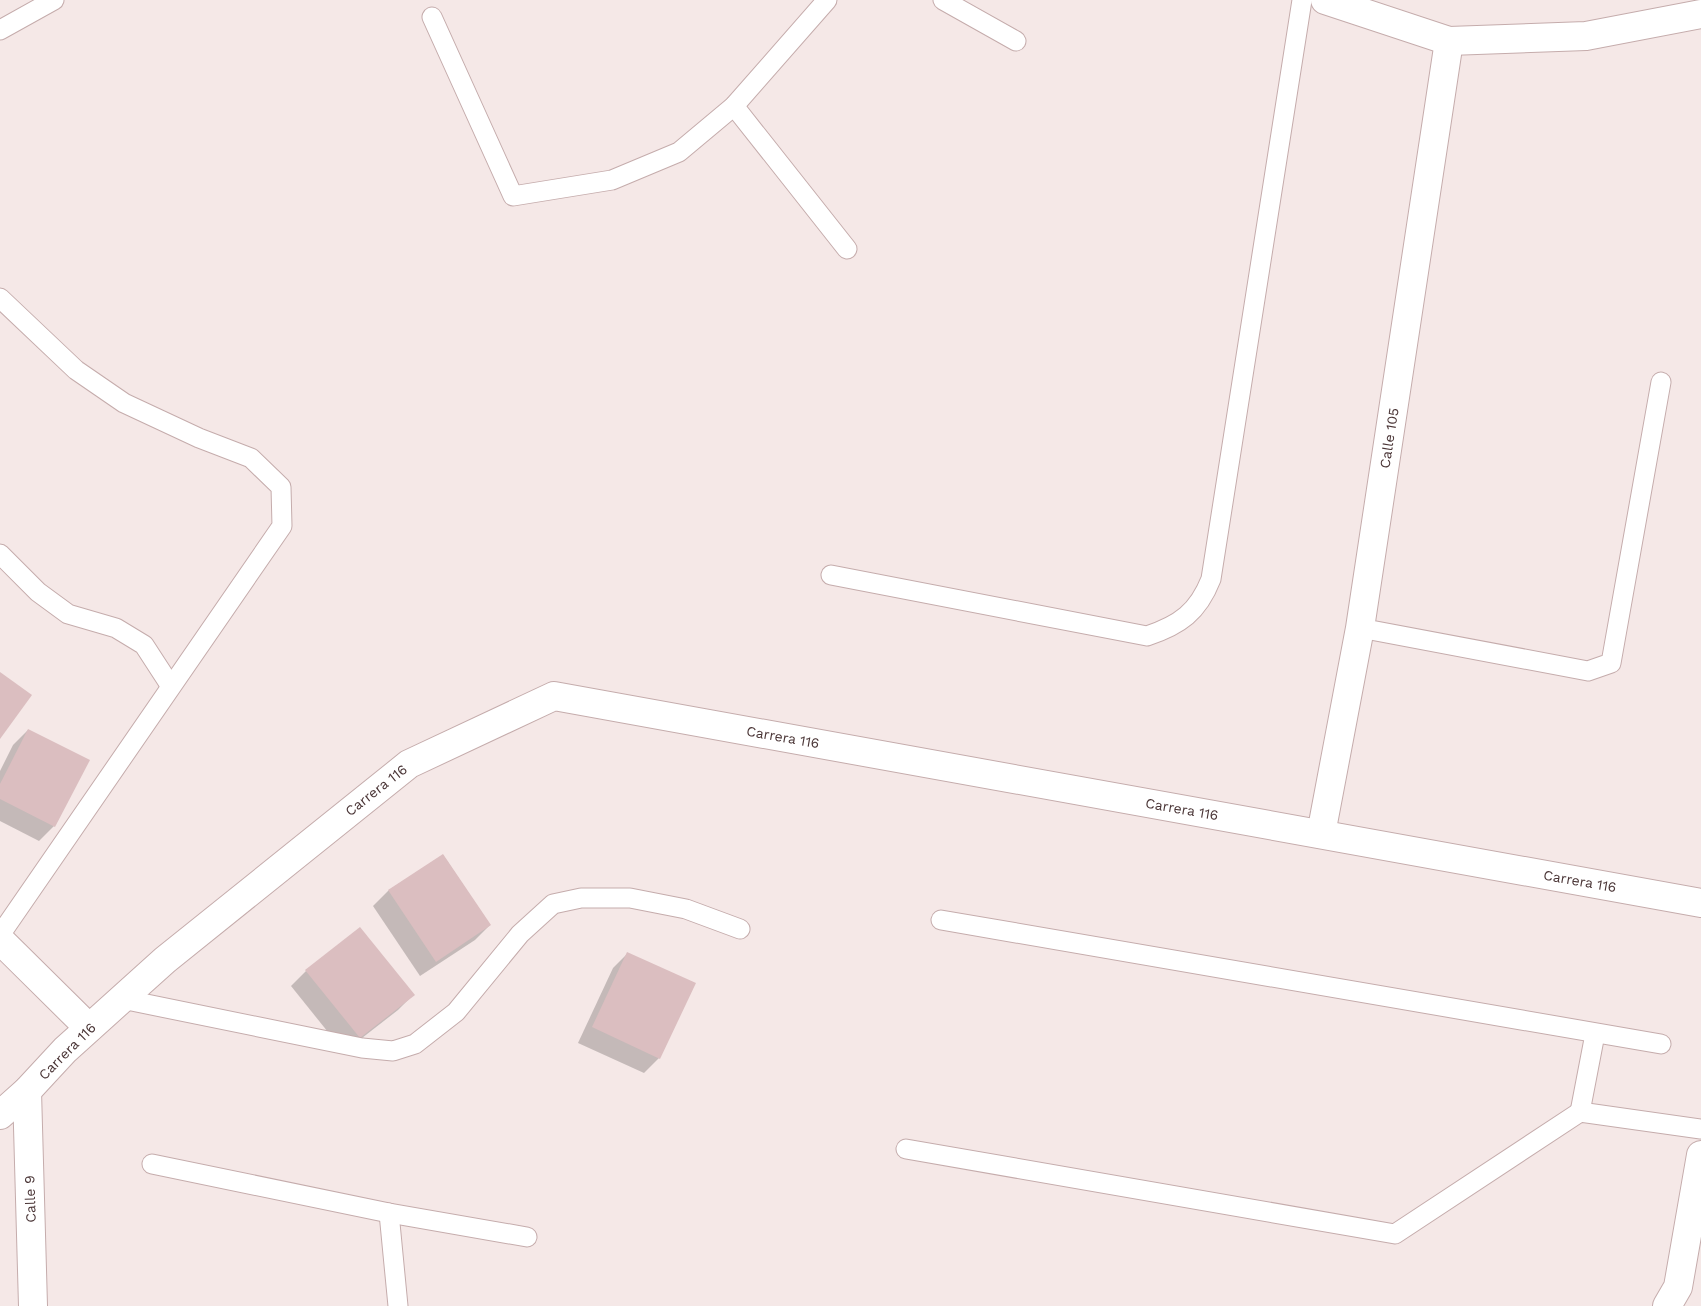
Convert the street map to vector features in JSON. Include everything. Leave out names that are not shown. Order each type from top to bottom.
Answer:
[{"type":"street","points":[[1325,0],[1449,41],[1586,36],[1701,14]]},
{"type":"street","name":"Calle 105","points":[[1321,834],[1360,628],[1449,41]]},
{"type":"street","name":"Carrera 116","points":[[0,1115],[27,1091],[65,1050],[172,954],[410,764],[554,696],[1701,902]]},
{"type":"street","points":[[0,940],[89,1028]]},
{"type":"street","name":"Calle 9","points":[[27,1091],[33,1306]]},
{"type":"street","points":[[1667,1306],[1678,1287],[1701,1156]]},
{"type":"lane","points":[[0,30],[54,0]]},
{"type":"lane","points":[[432,17],[513,196],[612,180],[679,152],[734,106],[827,0]]},
{"type":"lane","points":[[943,0],[1016,41]]},
{"type":"lane","points":[[831,576],[1148,636],[1171,628],[1192,612],[1204,596],[1210,578],[1302,0]]},
{"type":"lane","points":[[734,106],[847,249]]},
{"type":"lane","points":[[0,298],[76,370],[124,403],[199,438],[251,458],[281,487],[282,526],[0,935]]},
{"type":"lane","points":[[1360,628],[1588,672],[1610,663],[1661,382]]},
{"type":"lane","points":[[0,554],[38,592],[68,614],[116,628],[144,645],[170,686]]},
{"type":"lane","points":[[122,999],[362,1048],[393,1051],[415,1044],[456,1012],[520,934],[553,904],[581,898],[630,898],[686,909],[740,929]]},
{"type":"lane","points":[[941,920],[1661,1044]]},
{"type":"lane","points":[[1580,1112],[1595,1034]]},
{"type":"lane","points":[[906,1149],[1395,1234],[1580,1112],[1701,1130]]},
{"type":"lane","points":[[152,1164],[389,1213],[527,1236]]},
{"type":"lane","points":[[389,1213],[398,1306]]},
{"type":"building","points":[[0,672],[32,695],[0,739]]},
{"type":"building","points":[[28,729],[90,760],[55,827],[0,799],[0,784]]},
{"type":"building","points":[[443,854],[491,925],[436,962],[388,890]]},
{"type":"building","points":[[360,927],[415,995],[360,1038],[305,970]]},
{"type":"building","points":[[627,952],[696,983],[660,1059],[592,1027]]}]
